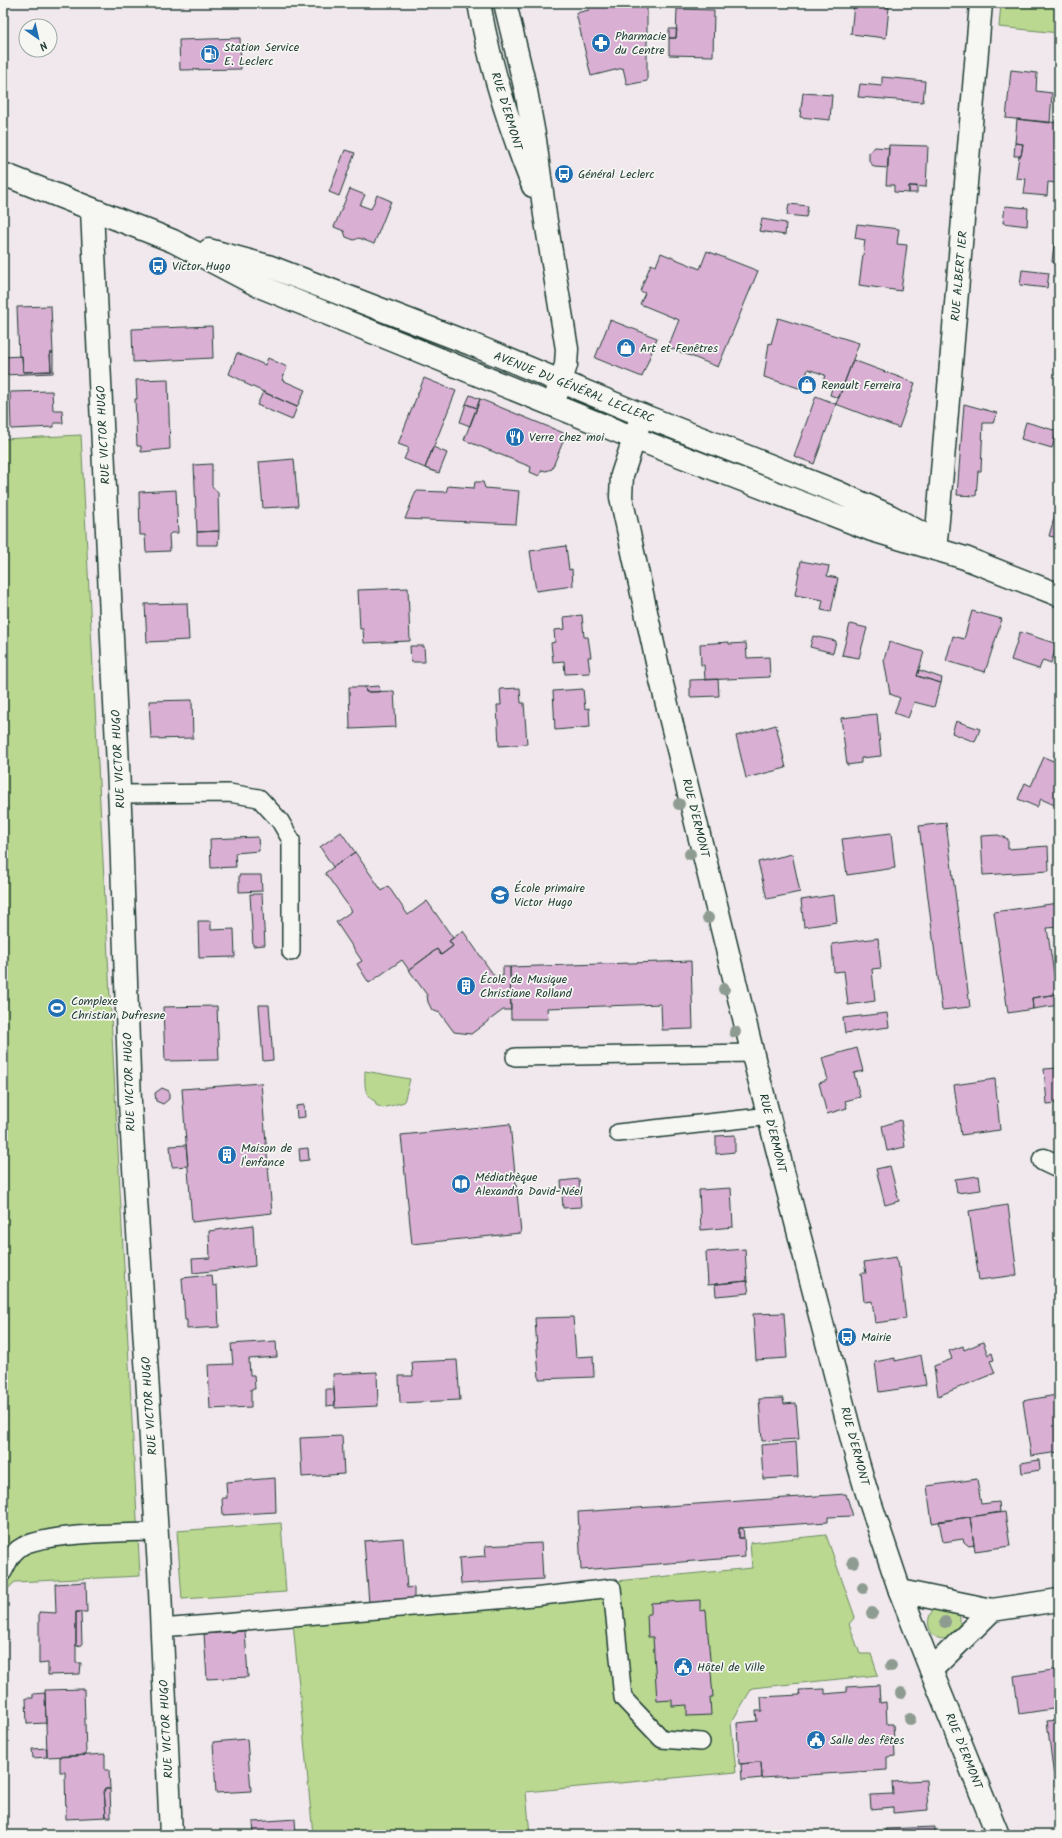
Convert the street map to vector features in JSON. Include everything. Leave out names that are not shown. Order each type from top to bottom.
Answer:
[{"type":"street","name":"RUE D'ERMONT","points":[[479,3],[498,87],[510,128],[545,215]]},
{"type":"street","name":"RUE D'ERMONT","points":[[505,3],[526,91],[535,140],[545,215],[568,357],[553,404]]},
{"type":"street","name":"RUE ALBERT 1ER","points":[[935,545],[981,3]]},
{"type":"street","name":"AVENUE DU GÉNÉRAL LECLERC","points":[[3,174],[173,241],[268,266],[471,344],[642,415],[837,492],[890,516],[935,545],[1059,595]]},
{"type":"street","name":"RUE VICTOR HUGO","points":[[92,210],[120,794],[130,1103],[157,1532],[171,1835]]},
{"type":"street","name":"AVENUE DU GÉNÉRAL LECLERC","points":[[173,241],[259,286],[634,438],[865,528],[935,545]]},
{"type":"street","name":"RUE D'ERMONT","points":[[642,415],[622,475],[621,485],[625,514],[660,676],[753,1053],[857,1459],[900,1590],[998,1835]]},
{"type":"street","points":[[900,1590],[992,1610],[1059,1600]]},
{"type":"street","points":[[931,1670],[992,1610]]},
{"type":"lane","points":[[120,794],[229,793],[259,798],[280,821],[291,840],[291,952]]},
{"type":"lane","points":[[515,1057],[753,1053]]},
{"type":"lane","points":[[618,1133],[770,1116]]},
{"type":"lane","points":[[3,1572],[16,1550],[29,1542],[50,1537],[157,1532]]},
{"type":"lane","points":[[161,1628],[533,1597],[612,1588],[623,1698],[662,1739],[701,1742]]},
{"type":"green space","points":[[1001,3],[1059,3],[1059,33],[999,27]]},
{"type":"green space","name":"Complexe Christian Dufresne","points":[[81,435],[140,1576],[15,1582],[3,1593],[3,439]]},
{"type":"green space","points":[[365,1071],[410,1079],[404,1102],[383,1108],[376,1105],[375,1101],[368,1096],[365,1084]]},
{"type":"green space","points":[[281,1523],[286,1592],[182,1599],[177,1531]]},
{"type":"green space","points":[[826,1535],[855,1617],[849,1624],[860,1654],[871,1654],[878,1675],[752,1688],[731,1723],[736,1772],[526,1792],[530,1834],[313,1835],[292,1612],[752,1568],[750,1543]]},
{"type":"green space","points":[[936,1607],[957,1611],[960,1617],[960,1628],[950,1637],[944,1639],[938,1638],[933,1635],[930,1630],[929,1618],[931,1612]]},
{"type":"building","points":[[587,3],[647,3],[647,81],[627,85],[623,68],[591,76],[576,13],[589,10]]},
{"type":"building","points":[[854,4],[889,7],[886,38],[851,34]]},
{"type":"building","points":[[677,9],[714,10],[713,56],[669,55],[669,38],[676,38]]},
{"type":"building","points":[[669,29],[677,29],[676,38],[669,38]]},
{"type":"building","name":"Station Service E. Leclerc","points":[[240,38],[241,69],[180,70],[179,40]]},
{"type":"building","points":[[1011,70],[1037,73],[1036,91],[1052,93],[1050,123],[1006,118]]},
{"type":"building","points":[[882,77],[925,81],[923,102],[858,97],[860,84],[882,86]]},
{"type":"building","points":[[803,93],[832,95],[830,120],[800,117]]},
{"type":"building","points":[[1017,119],[1059,123],[1059,159],[1056,183],[1048,182],[1047,196],[1024,194],[1026,179],[1016,178],[1019,156],[1021,156],[1023,144],[1015,143]]},
{"type":"building","points":[[1015,143],[1023,144],[1021,156],[1014,156]]},
{"type":"building","points":[[889,145],[928,146],[926,187],[909,186],[909,193],[894,192],[894,185],[886,185]]},
{"type":"building","points":[[875,147],[889,148],[888,168],[874,167],[869,161],[869,152]]},
{"type":"building","points":[[345,150],[355,153],[339,196],[329,192]]},
{"type":"building","points":[[909,186],[917,186],[917,193],[909,193]]},
{"type":"building","points":[[350,189],[365,195],[360,205],[371,209],[377,195],[391,201],[374,244],[359,238],[354,240],[346,237],[344,231],[334,227]]},
{"type":"building","points":[[789,204],[808,206],[806,217],[787,215]]},
{"type":"building","points":[[1005,206],[1028,208],[1027,226],[1003,223]]},
{"type":"building","points":[[762,219],[786,223],[785,235],[759,231]]},
{"type":"building","points":[[857,224],[899,229],[897,244],[907,245],[901,291],[859,285],[865,240],[855,238]]},
{"type":"building","points":[[1054,244],[1059,244],[1059,262],[1052,262]]},
{"type":"building","points":[[707,251],[758,271],[718,367],[668,347],[679,320],[640,304],[645,293],[640,291],[651,264],[656,266],[661,253],[700,269]]},
{"type":"building","points":[[1022,270],[1049,273],[1047,288],[1020,285]]},
{"type":"building","points":[[51,306],[53,353],[50,353],[51,371],[23,372],[22,356],[19,357],[17,307]]},
{"type":"building","points":[[778,318],[859,343],[839,398],[830,395],[833,385],[823,382],[825,375],[808,369],[802,389],[764,377],[769,343],[771,344]]},
{"type":"building","name":"Art et Fenêtres","points":[[610,320],[657,338],[642,377],[595,358]]},
{"type":"building","points":[[212,326],[213,358],[133,362],[132,329]]},
{"type":"building","points":[[50,353],[53,353],[53,373],[3,375],[3,357],[22,356],[23,372],[51,371]]},
{"type":"building","points":[[237,353],[265,365],[268,358],[287,367],[282,380],[305,390],[297,407],[244,383],[245,382],[229,374]]},
{"type":"building","points":[[853,360],[915,383],[899,428],[836,404]]},
{"type":"building","points":[[424,378],[456,391],[425,468],[404,459],[409,448],[398,444]]},
{"type":"building","points":[[168,379],[170,449],[141,452],[141,446],[137,446],[135,399],[137,399],[136,380]]},
{"type":"building","points":[[52,391],[53,410],[62,410],[63,423],[54,423],[54,427],[11,429],[10,392]]},
{"type":"building","points":[[263,392],[297,407],[292,420],[257,405]]},
{"type":"building","points":[[470,395],[480,399],[477,408],[466,404]]},
{"type":"building","points":[[816,396],[836,404],[814,464],[794,456]]},
{"type":"building","name":"Verre chez moi","points":[[480,399],[566,434],[552,469],[546,471],[542,470],[539,476],[530,472],[531,467],[464,440]]},
{"type":"building","points":[[466,404],[477,408],[470,426],[460,422]]},
{"type":"building","points":[[964,404],[997,413],[993,423],[983,423],[981,471],[978,471],[976,496],[957,495]]},
{"type":"building","points":[[1026,422],[1057,431],[1052,448],[1021,439]]},
{"type":"building","points":[[433,447],[447,453],[439,473],[425,468]]},
{"type":"building","points":[[294,459],[298,506],[263,508],[259,462]]},
{"type":"building","points":[[212,464],[212,486],[218,493],[219,531],[197,532],[194,465]]},
{"type":"building","points":[[475,482],[483,482],[485,488],[519,491],[516,524],[405,519],[416,491],[446,492],[448,486],[474,488]]},
{"type":"building","points":[[176,490],[178,533],[171,533],[169,535],[170,551],[146,552],[145,535],[140,535],[139,492]]},
{"type":"building","points":[[1057,508],[1059,509],[1059,538],[1049,536]]},
{"type":"building","points":[[219,531],[218,545],[197,545],[197,532]]},
{"type":"building","points":[[566,546],[569,570],[572,569],[573,586],[536,591],[530,551]]},
{"type":"building","points":[[801,561],[829,566],[827,576],[838,578],[831,612],[821,610],[823,600],[795,595]]},
{"type":"building","points":[[408,588],[410,641],[364,643],[363,629],[360,629],[358,590]]},
{"type":"building","points":[[187,603],[189,640],[147,642],[145,604]]},
{"type":"building","points":[[972,611],[1002,619],[985,672],[946,661],[953,636],[964,639]]},
{"type":"building","points":[[582,615],[584,637],[588,637],[591,657],[588,657],[590,673],[565,674],[564,661],[553,662],[551,643],[555,642],[554,630],[565,629],[564,617]]},
{"type":"building","points":[[850,624],[867,628],[859,658],[842,655]]},
{"type":"building","points":[[1020,632],[1057,644],[1051,663],[1043,660],[1039,669],[1011,660]]},
{"type":"building","points":[[813,636],[836,641],[833,653],[810,647]]},
{"type":"building","points":[[729,642],[729,644],[746,643],[747,658],[769,657],[770,677],[705,680],[704,665],[701,665],[700,644]]},
{"type":"building","points":[[889,642],[924,652],[917,676],[941,683],[934,707],[914,702],[908,718],[894,713],[900,698],[890,694],[884,660]]},
{"type":"building","points":[[410,646],[424,646],[425,662],[411,662]]},
{"type":"building","points":[[919,670],[942,678],[941,683],[917,676]]},
{"type":"building","points":[[718,679],[719,696],[690,697],[690,680]]},
{"type":"building","points":[[379,686],[380,692],[366,692],[365,687]]},
{"type":"building","points":[[349,687],[365,687],[366,692],[394,691],[396,727],[350,729]]},
{"type":"building","points":[[520,688],[521,703],[524,703],[527,744],[499,746],[497,705],[501,705],[500,689]]},
{"type":"building","points":[[583,689],[585,709],[589,708],[590,727],[555,730],[553,691]]},
{"type":"building","points":[[192,700],[193,738],[151,739],[149,701]]},
{"type":"building","points":[[877,714],[881,756],[861,758],[861,763],[847,765],[841,718]]},
{"type":"building","points":[[956,721],[980,729],[975,742],[952,733]]},
{"type":"building","points":[[776,725],[786,768],[746,778],[736,736]]},
{"type":"building","points":[[1058,747],[1059,807],[1041,799],[1037,807],[1018,799],[1025,783],[1031,786],[1044,757],[1053,761]]},
{"type":"building","points":[[946,823],[970,1007],[942,1010],[919,826]]},
{"type":"building","points":[[341,832],[355,852],[333,867],[320,847]]},
{"type":"building","points":[[891,833],[895,868],[847,875],[842,839]]},
{"type":"building","points":[[998,835],[1008,839],[1008,849],[1048,846],[1049,871],[983,875],[981,836]]},
{"type":"building","points":[[258,837],[259,851],[235,853],[236,867],[211,868],[210,839]]},
{"type":"building","points":[[355,852],[382,891],[388,886],[408,915],[427,901],[453,938],[449,941],[453,946],[441,955],[437,949],[409,970],[402,960],[369,983],[357,964],[362,961],[336,922],[352,911],[325,873]]},
{"type":"building","points":[[792,854],[800,892],[767,899],[758,862]]},
{"type":"building","points":[[239,875],[261,875],[262,891],[239,892]]},
{"type":"building","points":[[250,894],[262,894],[265,945],[253,946]]},
{"type":"building","points":[[834,895],[837,922],[804,927],[801,900]]},
{"type":"building","points":[[1058,903],[1059,927],[1047,928],[1057,994],[1032,998],[1033,1009],[1008,1013],[994,912]]},
{"type":"building","points":[[198,921],[211,921],[211,930],[234,929],[235,957],[199,958]]},
{"type":"building","name":"École de Musique Christiane Rolland","points":[[463,931],[495,977],[503,976],[503,967],[510,967],[511,1010],[503,1010],[471,1034],[454,1032],[440,1013],[432,1010],[428,1002],[427,995],[409,970],[437,949],[441,955],[453,946],[449,941]]},
{"type":"building","points":[[878,938],[881,968],[872,969],[875,1001],[848,1005],[844,971],[834,972],[832,944]]},
{"type":"building","points":[[691,961],[693,1029],[662,1030],[661,1004],[547,1008],[548,1019],[511,1019],[510,967]]},
{"type":"building","points":[[1057,994],[1059,1005],[1033,1009],[1032,998]]},
{"type":"building","points":[[259,1005],[269,1005],[273,1060],[263,1061]]},
{"type":"building","points":[[217,1006],[219,1060],[165,1061],[163,1007]]},
{"type":"building","points":[[887,1013],[889,1027],[845,1033],[843,1018]]},
{"type":"building","points":[[857,1048],[863,1071],[854,1073],[860,1097],[845,1101],[847,1108],[827,1114],[819,1083],[828,1080],[822,1058]]},
{"type":"building","points":[[1059,1068],[1059,1103],[1047,1104],[1044,1069]]},
{"type":"building","points":[[995,1079],[1000,1130],[961,1135],[954,1085]]},
{"type":"building","name":"Maison de l'enfance","points":[[261,1083],[272,1213],[192,1222],[182,1089]]},
{"type":"building","points":[[162,1088],[169,1091],[169,1099],[163,1104],[156,1101],[155,1093]]},
{"type":"building","points":[[304,1105],[305,1117],[297,1118],[296,1106]]},
{"type":"building","points":[[901,1120],[905,1147],[887,1151],[882,1126]]},
{"type":"building","name":"Médiathèque Alexandra David-Néel","points":[[510,1124],[521,1233],[412,1244],[401,1135]]},
{"type":"building","points":[[735,1135],[735,1152],[716,1154],[716,1136]]},
{"type":"building","points":[[186,1145],[188,1166],[172,1167],[170,1146]]},
{"type":"building","points":[[308,1148],[309,1160],[300,1161],[299,1149]]},
{"type":"building","points":[[890,1166],[899,1201],[885,1205],[876,1169]]},
{"type":"building","points":[[979,1176],[981,1190],[957,1193],[955,1179]]},
{"type":"building","points":[[579,1179],[581,1207],[563,1208],[561,1181]]},
{"type":"building","points":[[731,1188],[733,1227],[701,1230],[699,1190]]},
{"type":"building","points":[[1008,1205],[1017,1275],[979,1280],[969,1211]]},
{"type":"building","points":[[253,1225],[255,1266],[193,1273],[192,1259],[210,1258],[209,1231]]},
{"type":"building","points":[[745,1249],[747,1281],[708,1285],[706,1252]]},
{"type":"building","points":[[896,1257],[898,1268],[900,1268],[906,1319],[875,1323],[872,1301],[864,1302],[861,1273],[866,1273],[864,1262]]},
{"type":"building","points":[[212,1275],[213,1286],[217,1285],[219,1327],[187,1329],[182,1278]]},
{"type":"building","points":[[747,1281],[749,1293],[716,1296],[715,1284]]},
{"type":"building","points":[[784,1313],[787,1358],[756,1360],[753,1314]]},
{"type":"building","points":[[573,1317],[576,1357],[593,1356],[594,1377],[539,1379],[535,1318]]},
{"type":"building","points":[[276,1341],[277,1357],[249,1359],[250,1375],[254,1375],[255,1389],[251,1389],[251,1407],[210,1409],[208,1365],[233,1364],[231,1344]]},
{"type":"building","points":[[983,1342],[988,1355],[992,1353],[994,1360],[990,1361],[995,1373],[938,1396],[934,1366],[952,1359],[949,1351],[963,1346],[964,1350]]},
{"type":"building","points":[[921,1355],[926,1385],[879,1392],[875,1362],[895,1358],[895,1361]]},
{"type":"building","points":[[457,1360],[460,1400],[400,1403],[399,1376],[413,1376],[412,1362]]},
{"type":"building","points":[[377,1372],[378,1406],[335,1408],[333,1374]]},
{"type":"building","points":[[326,1389],[334,1389],[335,1405],[326,1406]]},
{"type":"building","points":[[1056,1395],[1059,1412],[1059,1452],[1031,1456],[1023,1401]]},
{"type":"building","points":[[783,1398],[784,1404],[796,1403],[799,1439],[762,1441],[759,1399]]},
{"type":"building","points":[[342,1436],[344,1474],[302,1477],[300,1438]]},
{"type":"building","points":[[796,1442],[798,1477],[763,1479],[761,1445]]},
{"type":"building","points":[[1039,1460],[1040,1470],[1022,1473],[1021,1463]]},
{"type":"building","points":[[275,1478],[276,1512],[223,1515],[222,1498],[227,1498],[226,1482]]},
{"type":"building","points":[[977,1479],[981,1504],[999,1502],[1000,1512],[932,1523],[927,1486]]},
{"type":"building","points":[[846,1494],[853,1516],[828,1517],[828,1522],[739,1528],[739,1538],[744,1538],[745,1557],[581,1570],[578,1512]]},
{"type":"building","points":[[1005,1512],[1010,1546],[975,1551],[970,1517]]},
{"type":"building","points":[[970,1517],[974,1545],[969,1546],[963,1539],[943,1542],[939,1521]]},
{"type":"building","points":[[739,1528],[743,1528],[744,1538],[739,1538]]},
{"type":"building","points":[[403,1538],[407,1588],[414,1587],[414,1599],[369,1603],[364,1541]]},
{"type":"building","points":[[541,1543],[543,1579],[461,1584],[459,1558],[486,1556],[485,1546]]},
{"type":"building","points":[[86,1582],[87,1612],[76,1612],[76,1663],[81,1663],[80,1674],[48,1675],[48,1663],[39,1664],[39,1612],[56,1613],[55,1584]]},
{"type":"building","name":"Hôtel de Ville","points":[[700,1600],[700,1611],[706,1610],[713,1697],[710,1697],[711,1715],[687,1716],[687,1705],[672,1706],[672,1700],[657,1701],[653,1637],[648,1637],[647,1614],[651,1614],[651,1603]]},
{"type":"building","points":[[76,1612],[81,1612],[82,1645],[76,1646]]},
{"type":"building","points":[[245,1631],[248,1677],[207,1679],[204,1634]]},
{"type":"building","points":[[1059,1669],[1059,1708],[1019,1714],[1014,1676]]},
{"type":"building","name":"Salle des fêtes","points":[[879,1685],[880,1703],[886,1702],[887,1724],[893,1724],[895,1756],[887,1757],[887,1770],[762,1778],[761,1762],[739,1764],[737,1723],[757,1721],[756,1711],[762,1711],[761,1697],[800,1695],[799,1690],[825,1689],[825,1694],[847,1692],[847,1687]]},
{"type":"building","points":[[84,1689],[86,1755],[47,1757],[45,1690]]},
{"type":"building","points":[[45,1693],[46,1723],[27,1724],[26,1698],[33,1698],[33,1694]]},
{"type":"building","points":[[1059,1720],[1059,1818],[1047,1721]]},
{"type":"building","points":[[247,1739],[251,1791],[216,1793],[213,1742]]},
{"type":"building","points":[[47,1748],[47,1757],[33,1758],[32,1749]]},
{"type":"building","points":[[105,1754],[105,1770],[109,1770],[110,1789],[104,1789],[106,1817],[66,1819],[65,1772],[60,1772],[60,1757]]},
{"type":"building","points":[[761,1762],[762,1778],[742,1780],[741,1764]]},
{"type":"building","points":[[926,1780],[928,1810],[893,1813],[893,1807],[871,1809],[870,1795],[893,1794],[892,1782]]},
{"type":"building","points":[[104,1789],[110,1789],[111,1817],[106,1817]]},
{"type":"building","points":[[295,1819],[296,1835],[254,1835],[253,1822]]},
{"type":"building","points":[[935,1827],[935,1835],[886,1835],[885,1829]]},
{"type":"place","name":"Pharmacie du Centre","points":[[601,43]]},
{"type":"place","name":"Station Service E. Leclerc","points":[[210,54]]},
{"type":"place","name":"Général Leclerc","points":[[564,174]]},
{"type":"place","name":"Victor Hugo","points":[[158,266]]},
{"type":"place","name":"Art et Fenêtres","points":[[626,348]]},
{"type":"place","name":"Renault Ferreira","points":[[807,385]]},
{"type":"place","name":"Verre chez moi","points":[[515,437]]},
{"type":"place","name":"École primaire Victor Hugo","points":[[500,895]]},
{"type":"place","name":"École de Musique Christiane Rolland","points":[[466,986]]},
{"type":"place","name":"Complexe Christian Dufresne","points":[[57,1008]]},
{"type":"place","name":"Maison de l'enfance","points":[[227,1155]]},
{"type":"place","name":"Médiathèque Alexandra David-Néel","points":[[461,1184]]},
{"type":"place","name":"Mairie","points":[[847,1337]]},
{"type":"place","name":"Hôtel de Ville","points":[[683,1667]]},
{"type":"place","name":"Salle des fêtes","points":[[816,1740]]}]
